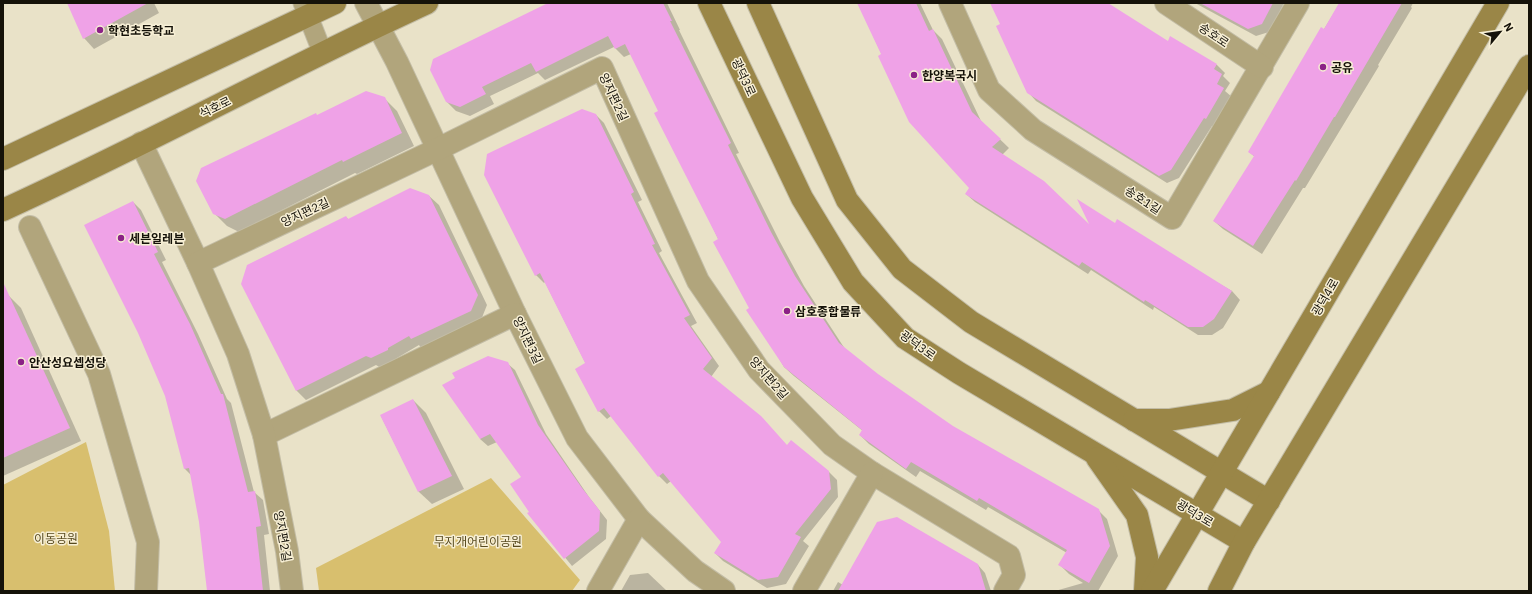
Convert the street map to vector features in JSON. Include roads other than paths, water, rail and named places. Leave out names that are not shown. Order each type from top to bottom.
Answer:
[{"type":"main road","points":[[3,159],[305,9],[336,3]]},
{"type":"main road","name":"석호로","points":[[3,210],[427,3]]},
{"type":"main road","name":"광덕3로","points":[[709,3],[802,198],[853,282],[905,338],[960,373],[1244,542]]},
{"type":"main road","points":[[758,3],[847,200],[902,270],[971,322],[1269,502]]},
{"type":"main road","name":"광덕4로","points":[[1152,591],[1498,3]]},
{"type":"main road","points":[[1219,591],[1244,542],[1529,66]]},
{"type":"main road","points":[[1133,420],[1169,420],[1233,410],[1270,392]]},
{"type":"main road","points":[[1093,452],[1137,515],[1147,557],[1145,591]]},
{"type":"street","name":"양지편3길","points":[[366,3],[397,62],[515,314],[577,438],[639,519],[695,571],[724,591]]},
{"type":"street","name":"송호1길","points":[[950,3],[989,90],[1033,130],[1172,218],[1262,67],[1298,3]]},
{"type":"street","name":"송호로","points":[[1166,3],[1262,67]]},
{"type":"street","name":"양지편2길","points":[[292,591],[287,551],[264,435],[238,354],[198,262],[438,149],[602,68],[698,281],[759,370],[832,445],[872,473],[1009,556],[1014,575],[1005,591]]},
{"type":"street","points":[[142,143],[198,262]]},
{"type":"street","points":[[30,227],[99,374],[148,542],[146,591]]},
{"type":"street","points":[[264,435],[515,314]]},
{"type":"street","points":[[804,591],[872,473]]},
{"type":"street","points":[[598,591],[639,519]]},
{"type":"lane","points":[[305,9],[323,54]]},
{"type":"place","name":"학현초등학교","points":[[100,30]]},
{"type":"place","name":"공유","points":[[1323,67]]},
{"type":"place","name":"한양복국시","points":[[914,75]]},
{"type":"place","name":"세븐일레븐","points":[[121,238]]},
{"type":"place","name":"삼호종합물류","points":[[787,311]]},
{"type":"place","name":"안산성요셉성당","points":[[21,362]]},
{"type":"park label","name":"이동공원","points":[[56,538]]},
{"type":"park label","name":"무지개어린이공원","points":[[478,541]]}]
